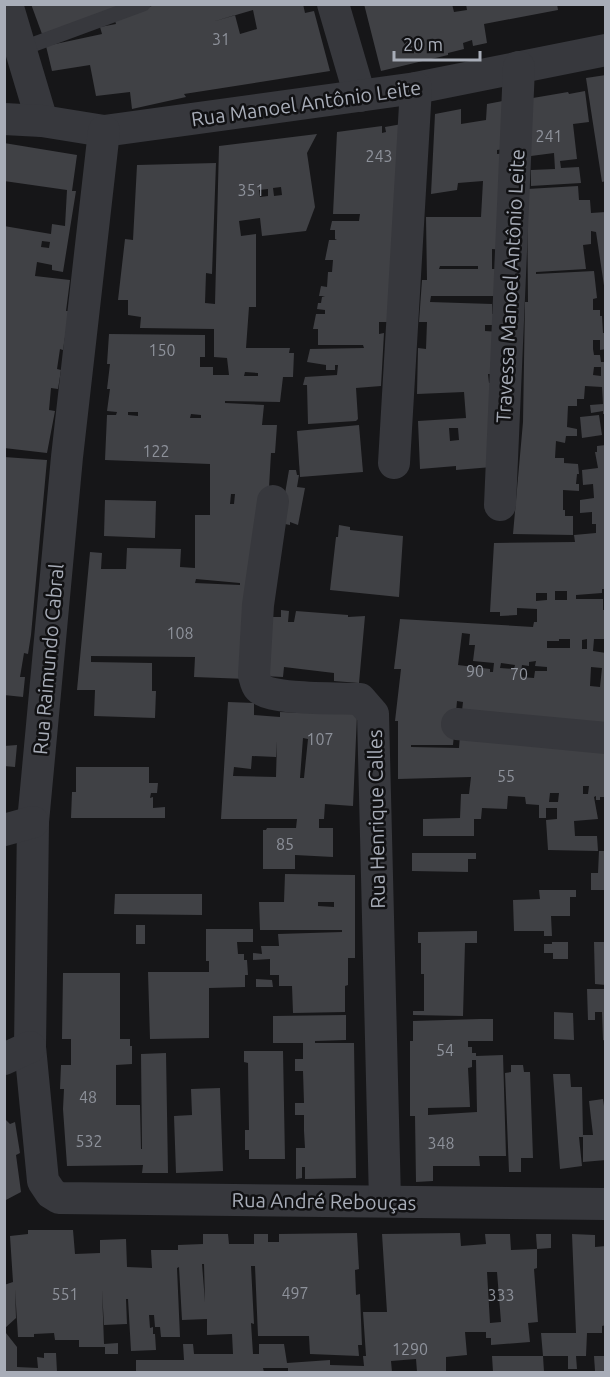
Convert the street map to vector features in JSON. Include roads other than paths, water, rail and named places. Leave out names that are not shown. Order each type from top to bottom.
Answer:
[{"type":"street","points":[[7,4],[42,121]]},
{"type":"street","points":[[333,4],[360,96]]},
{"type":"street","name":"Rua Manoel Antônio Leite","points":[[4,118],[42,121],[104,131],[416,88],[606,50]]},
{"type":"street","name":"Travessa Manoel Antônio Leite","points":[[500,505],[519,67]]},
{"type":"street","points":[[394,463],[416,88]]},
{"type":"street","name":"Rua Raimundo Cabral","points":[[47,1188],[43,1181],[17,1053],[19,826],[67,457],[104,131]]},
{"type":"street","name":"Rua Henrique Calles","points":[[273,501],[258,605],[255,682],[267,693],[281,696],[360,699],[373,714],[385,1201]]},
{"type":"street","points":[[457,724],[606,738]]},
{"type":"street","name":"Rua André Rebouças","points":[[47,1188],[59,1198],[606,1204]]},
{"type":"lane","points":[[21,49],[143,4]]}]
